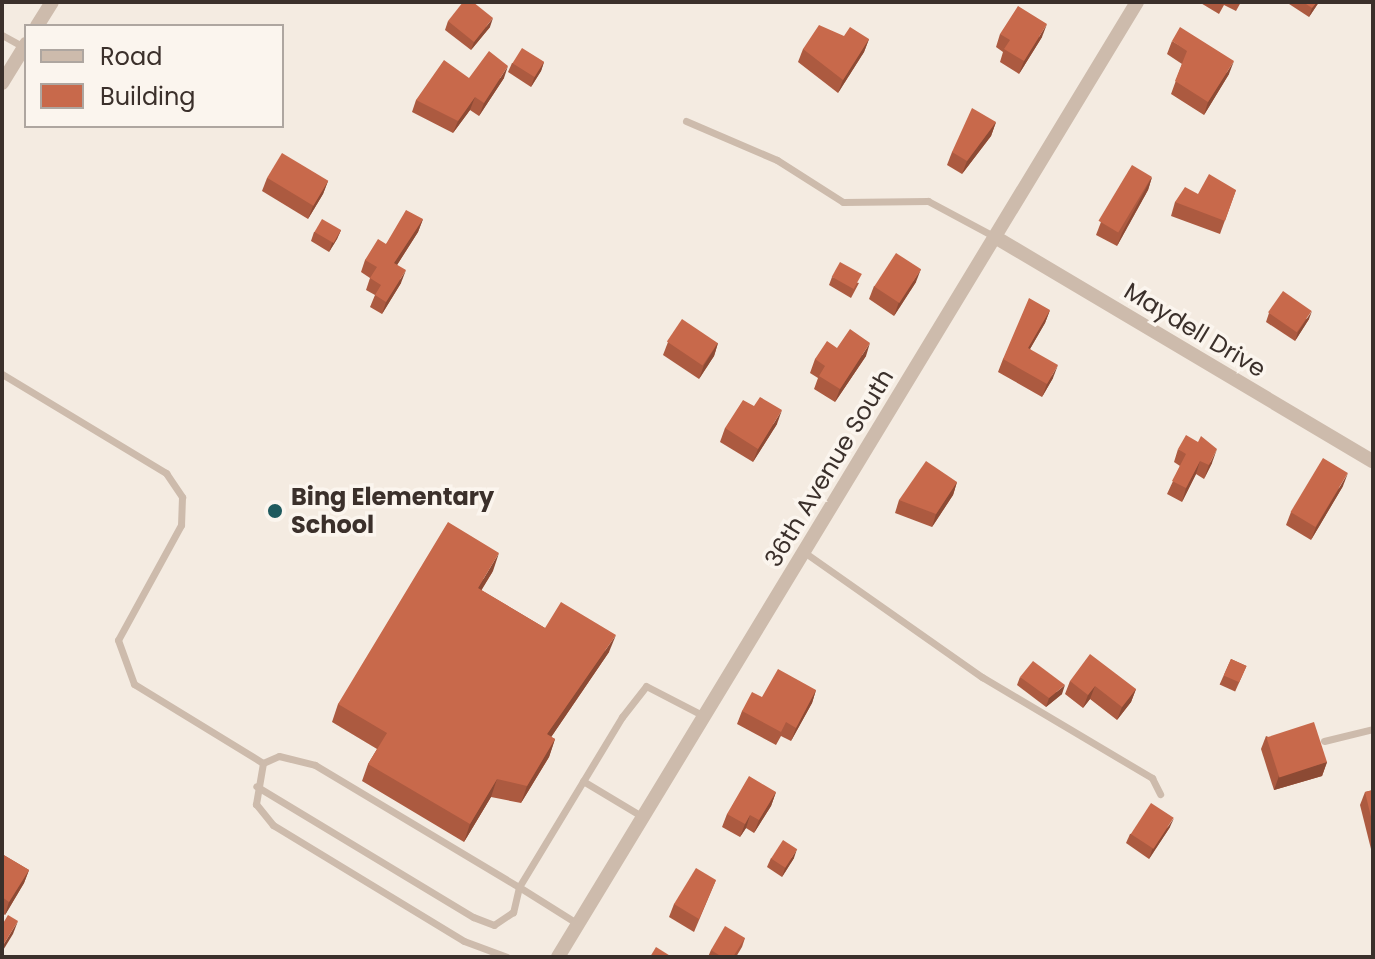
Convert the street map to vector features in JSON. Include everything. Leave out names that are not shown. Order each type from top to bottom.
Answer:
[{"type":"street","points":[[38,24],[52,2]]},
{"type":"street","name":"36th Avenue South","points":[[558,957],[1137,2]]},
{"type":"street","points":[[2,83],[24,48]]},
{"type":"street","name":"Maydell Drive","points":[[995,237],[1373,461]]},
{"type":"lane","points":[[2,35],[24,46]]},
{"type":"lane","points":[[686,121],[777,160],[843,202],[928,201],[995,237]]},
{"type":"lane","points":[[2,374],[175,483],[181,525],[121,627],[119,658],[134,684],[263,763]]},
{"type":"lane","points":[[804,552],[982,677],[1152,778],[1160,794]]},
{"type":"lane","points":[[256,786],[484,921],[504,923],[519,887],[583,781],[646,686],[704,716]]},
{"type":"lane","points":[[1324,741],[1373,729]]},
{"type":"lane","points":[[507,957],[464,941],[273,825],[256,804],[256,786],[263,763],[279,756],[315,765],[578,924]]},
{"type":"lane","points":[[583,781],[643,817]]},
{"type":"building","points":[[463,2],[473,2],[493,18],[474,42],[448,21]]},
{"type":"building","points":[[1303,2],[1317,2],[1312,8]]},
{"type":"building","points":[[1018,6],[1047,24],[1024,61],[1004,49],[1010,40],[1000,34]]},
{"type":"building","points":[[819,25],[844,36],[850,27],[869,39],[843,80],[803,49]]},
{"type":"building","points":[[1180,27],[1234,61],[1208,102],[1175,81],[1187,51],[1172,41]]},
{"type":"building","points":[[522,48],[544,62],[535,77],[512,63]]},
{"type":"building","points":[[489,51],[508,66],[484,103],[475,97],[458,121],[416,100],[444,60],[469,78]]},
{"type":"building","points":[[972,108],[996,122],[967,161],[952,152]]},
{"type":"building","points":[[282,153],[328,181],[313,206],[267,178]]},
{"type":"building","points":[[1132,165],[1152,177],[1118,233],[1099,221]]},
{"type":"building","points":[[1209,174],[1236,190],[1225,221],[1175,202],[1185,187],[1198,194]]},
{"type":"building","points":[[406,210],[423,219],[394,263],[406,270],[386,302],[375,295],[381,285],[370,278],[377,267],[365,260],[378,239],[386,244]]},
{"type":"building","points":[[322,219],[341,230],[334,243],[314,232]]},
{"type":"building","points":[[896,253],[921,269],[899,303],[874,287]]},
{"type":"building","points":[[840,262],[862,274],[854,289],[832,277]]},
{"type":"building","points":[[1283,291],[1312,311],[1297,332],[1268,312]]},
{"type":"building","points":[[1029,298],[1050,310],[1028,348],[1058,365],[1047,384],[1003,359]]},
{"type":"building","points":[[682,319],[718,343],[703,365],[667,341]]},
{"type":"building","points":[[850,329],[870,343],[840,389],[819,376],[825,366],[815,359],[827,341],[837,348]]},
{"type":"building","points":[[760,397],[782,410],[758,449],[725,428],[743,400],[754,406]]},
{"type":"building","points":[[1186,435],[1198,442],[1201,436],[1217,449],[1209,465],[1200,461],[1186,488],[1172,481],[1186,454],[1178,449]]},
{"type":"building","points":[[1323,458],[1348,473],[1315,527],[1291,512]]},
{"type":"building","points":[[926,461],[957,482],[936,514],[899,500]]},
{"type":"building","name":"Bing Elementary School","points":[[448,522],[499,553],[478,588],[545,628],[561,602],[616,635],[547,734],[555,739],[527,786],[497,779],[470,824],[368,764],[387,733],[338,704]]},
{"type":"building","points":[[1090,654],[1136,689],[1122,707],[1095,686],[1088,695],[1070,681]]},
{"type":"building","points":[[1231,659],[1247,666],[1239,682],[1224,675]]},
{"type":"building","points":[[1033,661],[1065,685],[1049,698],[1020,677]]},
{"type":"building","points":[[778,669],[816,690],[796,728],[786,722],[781,732],[742,711],[752,692],[762,697]]},
{"type":"building","points":[[1314,722],[1327,762],[1279,777],[1266,737]]},
{"type":"building","points":[[749,776],[776,792],[759,820],[750,815],[745,824],[727,814]]},
{"type":"building","points":[[1373,790],[1373,825],[1365,792]]},
{"type":"building","points":[[1151,803],[1174,818],[1153,849],[1131,834]]},
{"type":"building","points":[[783,840],[797,849],[785,868],[771,858]]},
{"type":"building","points":[[2,854],[29,870],[9,902],[2,897]]},
{"type":"building","points":[[696,868],[716,880],[699,919],[674,904]]},
{"type":"building","points":[[8,915],[18,921],[2,947],[2,925]]},
{"type":"building","points":[[725,926],[745,938],[733,957],[722,957],[711,950]]},
{"type":"building","points":[[656,947],[672,957],[650,957]]},
{"type":"place","name":"Bing Elementary School","points":[[275,511]]}]
